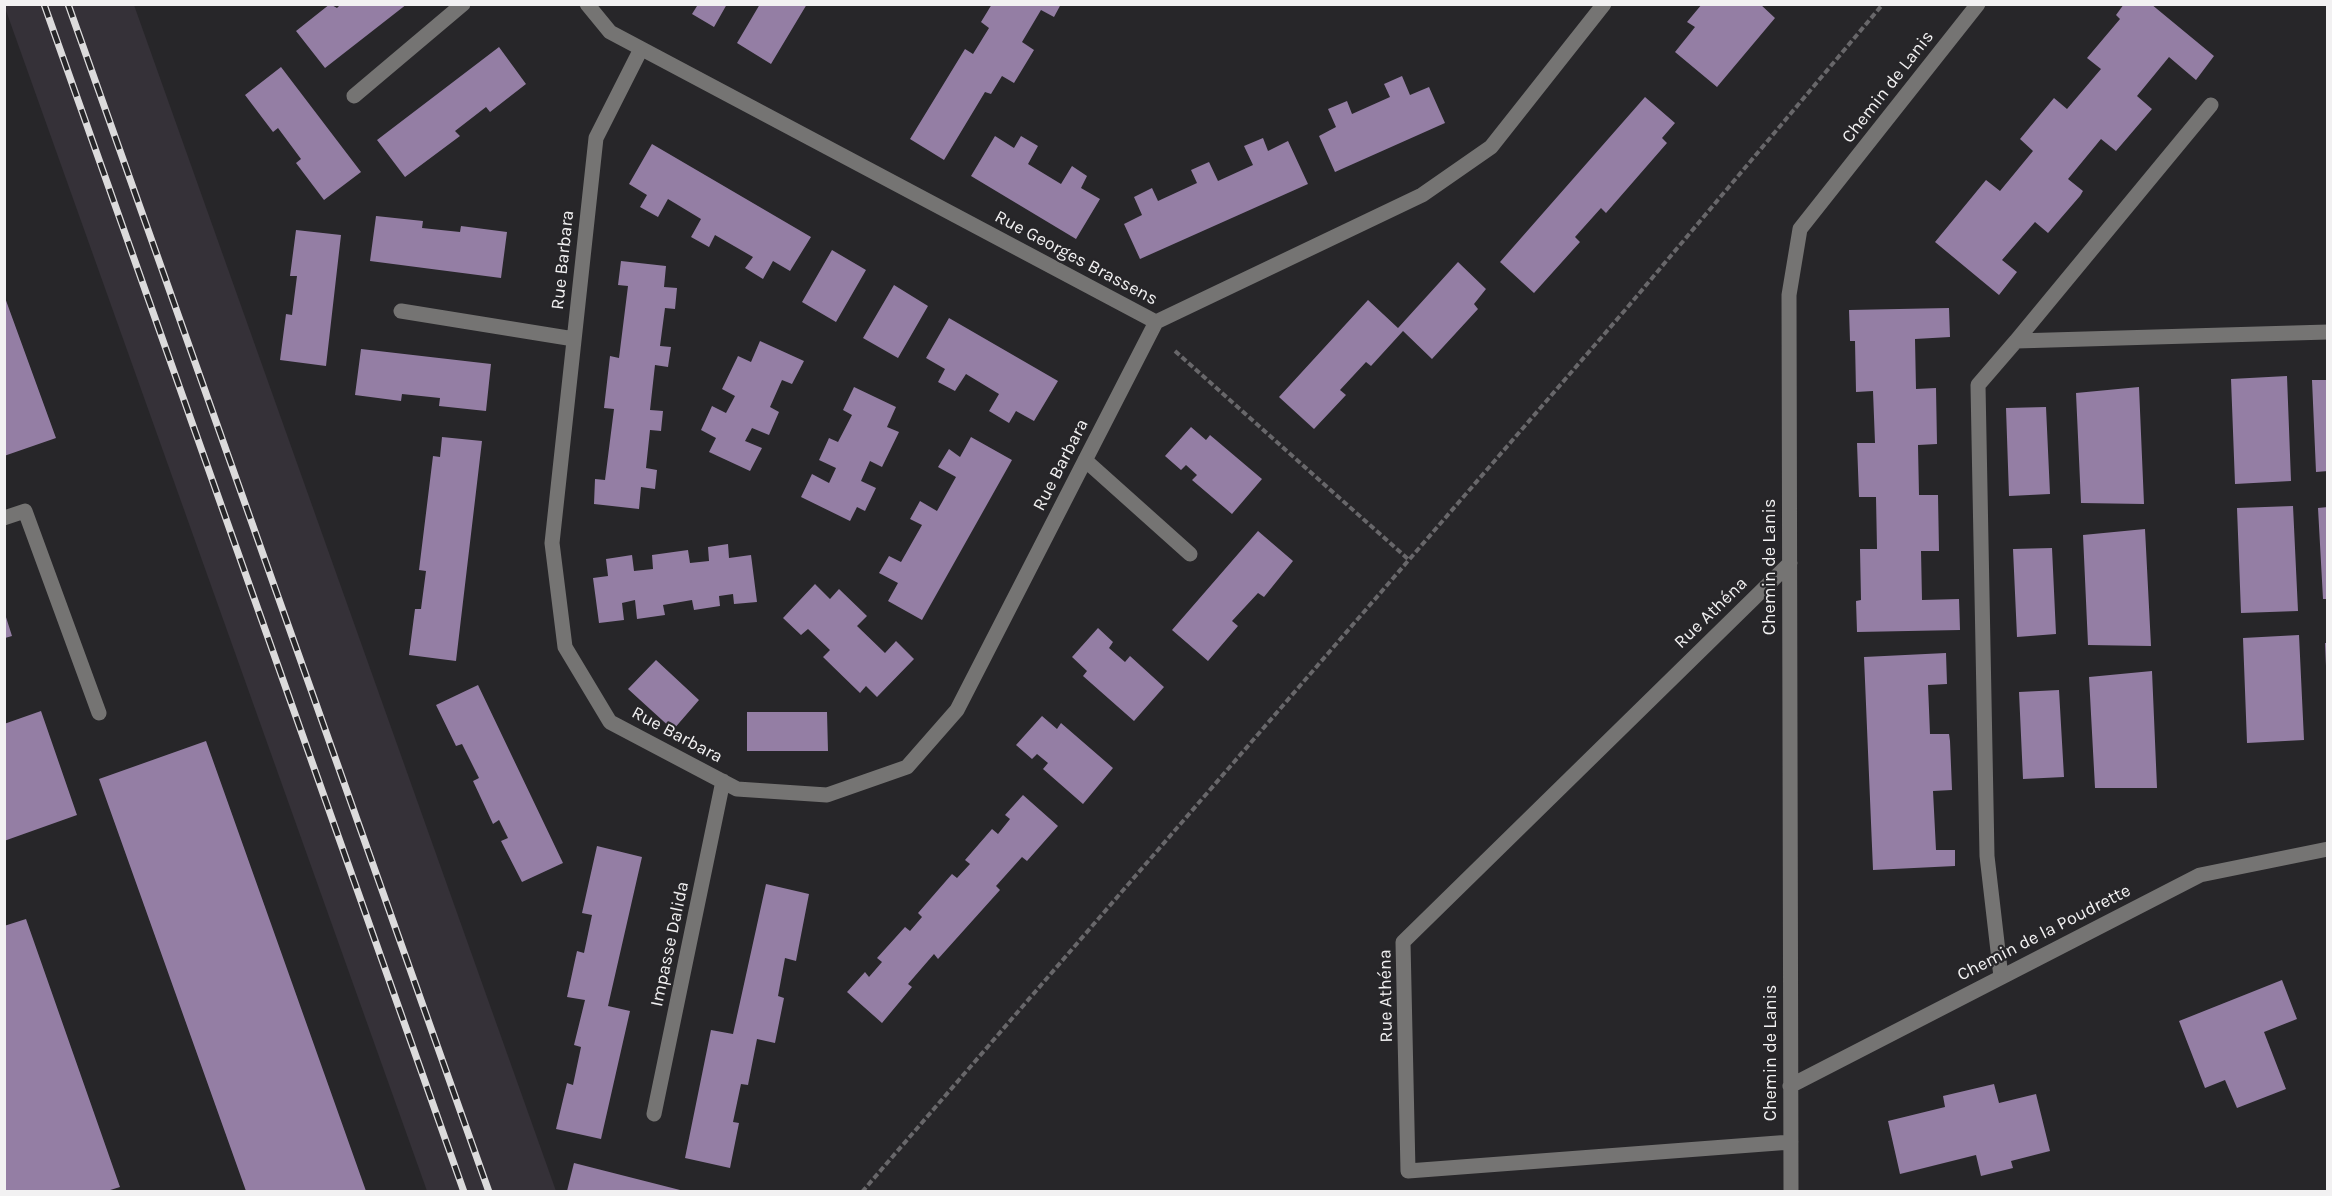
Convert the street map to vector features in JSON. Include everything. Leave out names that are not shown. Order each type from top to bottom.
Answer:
[{"type":"street","points":[[354,96],[463,4]]},
{"type":"street","name":"Rue Georges Brassens","points":[[587,4],[610,32],[1154,326],[1422,195],[1491,147],[1604,4]]},
{"type":"street","name":"Chemin de Lanis","points":[[1791,1191],[1789,296],[1800,229],[1978,4]]},
{"type":"street","name":"Rue Barbara","points":[[641,49],[596,138],[552,543],[565,647],[610,722],[738,789],[826,795],[907,767],[957,710],[1154,326]]},
{"type":"street","points":[[2001,977],[1987,856],[1978,385],[2211,105]]},
{"type":"street","points":[[401,311],[574,339]]},
{"type":"street","points":[[2016,341],[2328,332]]},
{"type":"street","points":[[1085,460],[1190,554]]},
{"type":"street","points":[[4,518],[26,511],[99,713]]},
{"type":"street","name":"Rue Athéna","points":[[1790,563],[1403,942],[1408,1171],[1791,1142]]},
{"type":"street","name":"Impasse Dalida","points":[[654,1114],[723,781]]},
{"type":"street","name":"Chemin de la Poudrette","points":[[1790,1086],[2200,874],[2328,849]]},
{"type":"path","points":[[862,1191],[1626,309],[1882,4]]},
{"type":"path","points":[[1154,326],[1409,560]]},
{"type":"shaded area","points":[[4,5],[134,5],[556,1191],[427,1191]]},
{"type":"building","points":[[330,4],[337,8],[341,4],[407,4],[325,68],[296,31]]},
{"type":"building","points":[[694,4],[727,4],[714,27],[692,14],[697,6]]},
{"type":"building","points":[[760,4],[807,4],[771,64],[737,43]]},
{"type":"building","points":[[992,4],[1061,4],[1054,17],[1041,10],[1022,42],[1034,50],[1014,83],[1002,76],[991,94],[985,92],[944,160],[910,139],[965,49],[973,54],[989,28],[981,22]]},
{"type":"building","points":[[1702,4],[1760,4],[1775,18],[1717,87],[1675,52],[1695,27],[1687,22]]},
{"type":"building","points":[[2124,4],[2151,4],[2214,56],[2196,80],[2169,57],[2137,96],[2152,109],[2116,151],[2101,139],[2068,179],[2083,191],[2080,196],[2048,233],[2035,222],[2002,260],[2017,272],[1999,295],[1935,242],[1986,180],[2000,191],[2033,151],[2020,139],[2054,98],[2067,109],[2101,69],[2087,58],[2120,19],[2116,15]]},
{"type":"building","points":[[499,47],[526,84],[490,112],[486,107],[455,131],[460,136],[405,177],[377,140]]},
{"type":"building","points":[[281,67],[361,172],[324,200],[296,163],[301,159],[278,128],[273,132],[245,95]]},
{"type":"building","points":[[1402,76],[1410,95],[1429,87],[1445,123],[1335,172],[1319,136],[1336,127],[1328,109],[1347,101],[1352,114],[1390,97],[1384,84]]},
{"type":"building","points":[[1645,97],[1675,123],[1662,138],[1667,143],[1606,213],[1601,208],[1575,237],[1580,242],[1534,293],[1500,262]]},
{"type":"building","points":[[995,136],[1014,148],[1021,136],[1038,146],[1028,164],[1061,184],[1072,166],[1087,176],[1081,188],[1100,199],[1076,239],[971,176]]},
{"type":"building","points":[[1263,138],[1268,151],[1288,141],[1308,184],[1140,259],[1124,224],[1142,215],[1134,197],[1152,188],[1158,201],[1197,183],[1191,170],[1209,162],[1218,181],[1253,165],[1244,146]]},
{"type":"building","points":[[652,144],[811,237],[790,271],[773,261],[763,279],[745,268],[753,257],[715,235],[709,247],[691,237],[701,219],[668,199],[658,217],[640,207],[647,195],[629,184]]},
{"type":"building","points":[[376,216],[423,221],[422,228],[460,232],[461,226],[507,232],[501,278],[370,261]]},
{"type":"building","points":[[296,230],[341,235],[326,366],[280,360],[286,314],[292,315],[297,276],[290,276]]},
{"type":"building","points":[[832,250],[866,270],[836,322],[802,302]]},
{"type":"building","points":[[621,261],[666,266],[664,287],[677,288],[675,309],[665,308],[660,346],[671,347],[668,367],[655,365],[650,410],[663,411],[661,431],[650,430],[646,468],[657,470],[655,489],[641,487],[639,509],[594,504],[595,479],[605,480],[614,409],[604,408],[610,356],[619,358],[628,286],[618,285]]},
{"type":"building","points":[[1458,262],[1486,289],[1474,304],[1478,309],[1432,359],[1403,331],[1371,366],[1366,362],[1340,390],[1346,395],[1314,429],[1279,397],[1368,300],[1398,328]]},
{"type":"building","points":[[894,285],[928,306],[898,358],[863,338]]},
{"type":"building","points":[[4,295],[56,438],[4,456]]},
{"type":"building","points":[[1949,308],[1950,337],[1915,339],[1916,389],[1936,388],[1937,444],[1918,445],[1919,495],[1938,495],[1939,551],[1921,551],[1922,600],[1959,599],[1960,630],[1857,632],[1856,601],[1861,600],[1860,549],[1877,549],[1876,497],[1859,497],[1857,443],[1875,443],[1873,391],[1856,392],[1855,341],[1850,341],[1849,310]]},
{"type":"building","points":[[949,318],[1058,381],[1034,421],[1016,411],[1009,423],[989,411],[999,394],[966,374],[955,391],[938,382],[945,369],[926,358]]},
{"type":"building","points":[[760,341],[804,361],[792,384],[782,380],[770,407],[779,412],[769,435],[752,428],[745,441],[762,448],[750,471],[709,452],[716,438],[701,430],[712,406],[726,413],[735,396],[722,389],[738,356],[751,362]]},
{"type":"building","points":[[361,349],[491,364],[486,411],[439,406],[440,398],[402,394],[401,401],[355,395]]},
{"type":"building","points":[[2287,376],[2291,481],[2235,484],[2231,379]]},
{"type":"building","points":[[2312,380],[2328,380],[2328,471],[2316,472]]},
{"type":"building","points":[[854,387],[896,407],[887,427],[899,432],[882,467],[870,461],[861,481],[876,488],[865,511],[857,507],[850,521],[801,497],[812,474],[829,483],[836,468],[819,460],[829,438],[838,442],[852,415],[843,410]]},
{"type":"building","points":[[2139,387],[2144,504],[2081,503],[2076,393]]},
{"type":"building","points":[[2046,407],[2050,494],[2009,496],[2006,408]]},
{"type":"building","points":[[1191,427],[1206,440],[1210,435],[1262,479],[1232,514],[1192,480],[1197,475],[1186,465],[1181,470],[1165,456]]},
{"type":"building","points":[[442,437],[482,441],[456,661],[409,655],[415,609],[421,609],[426,571],[419,570],[433,456],[440,457]]},
{"type":"building","points":[[971,437],[1012,460],[922,620],[888,601],[898,583],[879,573],[889,556],[901,562],[922,525],[910,519],[920,501],[937,511],[956,477],[938,467],[949,449],[960,457]]},
{"type":"building","points":[[2293,506],[2298,611],[2241,613],[2237,508]]},
{"type":"building","points":[[2328,507],[2328,599],[2323,599],[2318,508]]},
{"type":"building","points":[[2145,529],[2151,646],[2088,645],[2083,535]]},
{"type":"building","points":[[1258,531],[1293,561],[1264,597],[1258,593],[1232,621],[1238,626],[1208,661],[1172,630]]},
{"type":"building","points":[[728,544],[729,558],[751,555],[757,602],[734,604],[733,594],[719,596],[720,606],[694,610],[692,600],[663,605],[665,615],[637,619],[635,600],[622,603],[624,620],[599,623],[593,578],[608,576],[606,559],[632,555],[634,571],[653,569],[652,555],[688,550],[690,563],[709,561],[708,547]]},
{"type":"building","points":[[2052,548],[2056,634],[2017,637],[2013,549]]},
{"type":"building","points":[[815,584],[830,599],[839,589],[867,616],[857,626],[885,653],[896,641],[914,659],[877,697],[866,686],[860,693],[823,657],[830,650],[808,629],[801,635],[783,618]]},
{"type":"building","points":[[5,614],[12,636],[5,638]]},
{"type":"building","points":[[1098,628],[1113,642],[1109,648],[1125,662],[1130,656],[1164,687],[1134,721],[1083,676],[1087,671],[1072,657]]},
{"type":"building","points":[[2299,635],[2304,740],[2247,743],[2243,638]]},
{"type":"building","points":[[2325,643],[2328,643],[2328,666],[2326,666]]},
{"type":"building","points":[[1946,653],[1947,684],[1928,685],[1930,734],[1949,734],[1952,790],[1933,791],[1936,850],[1955,850],[1955,866],[1873,870],[1864,657]]},
{"type":"building","points":[[656,660],[699,700],[673,730],[628,689]]},
{"type":"building","points":[[2152,671],[2157,788],[2095,788],[2089,677]]},
{"type":"building","points":[[478,685],[563,863],[522,882],[501,841],[508,838],[499,820],[493,824],[473,781],[479,778],[462,744],[456,746],[436,705]]},
{"type":"building","points":[[2059,690],[2064,777],[2023,779],[2019,692]]},
{"type":"building","points":[[41,711],[77,815],[4,841],[4,724]]},
{"type":"building","points":[[747,712],[827,712],[828,751],[747,751]]},
{"type":"building","points":[[1042,716],[1057,729],[1061,723],[1113,768],[1083,804],[1043,769],[1048,763],[1037,754],[1032,759],[1016,745]]},
{"type":"building","points":[[206,741],[366,1191],[246,1191],[99,779]]},
{"type":"building","points":[[1023,795],[1058,826],[1027,861],[1022,857],[996,886],[1000,890],[938,959],[934,954],[908,984],[912,987],[882,1023],[847,992],[865,972],[869,977],[882,962],[877,958],[905,927],[910,931],[922,917],[918,913],[952,874],[957,878],[970,864],[965,860],[992,829],[998,834],[1010,819],[1005,815]]},
{"type":"building","points":[[597,846],[642,857],[608,1006],[630,1011],[601,1139],[556,1129],[567,1083],[573,1085],[581,1047],[574,1045],[585,1000],[567,997],[577,951],[584,953],[592,915],[582,913]]},
{"type":"building","points":[[766,884],[809,894],[796,961],[785,958],[778,996],[784,998],[775,1043],[757,1039],[748,1085],[741,1084],[733,1122],[739,1123],[730,1168],[685,1158],[711,1030],[733,1034]]},
{"type":"building","points":[[26,919],[120,1187],[107,1191],[4,1191],[4,926]]},
{"type":"building","points":[[2282,980],[2297,1019],[2264,1032],[2286,1089],[2237,1108],[2225,1080],[2205,1088],[2179,1021]]},
{"type":"building","points":[[1994,1084],[1999,1103],[2036,1094],[2050,1151],[2011,1161],[2013,1168],[1981,1176],[1976,1155],[1900,1174],[1888,1121],[1945,1107],[1943,1096]]},
{"type":"building","points":[[574,1163],[684,1191],[567,1191]]},
{"type":"railway","points":[[44,4],[464,1192]]},
{"type":"railway","points":[[68,4],[489,1192]]}]
